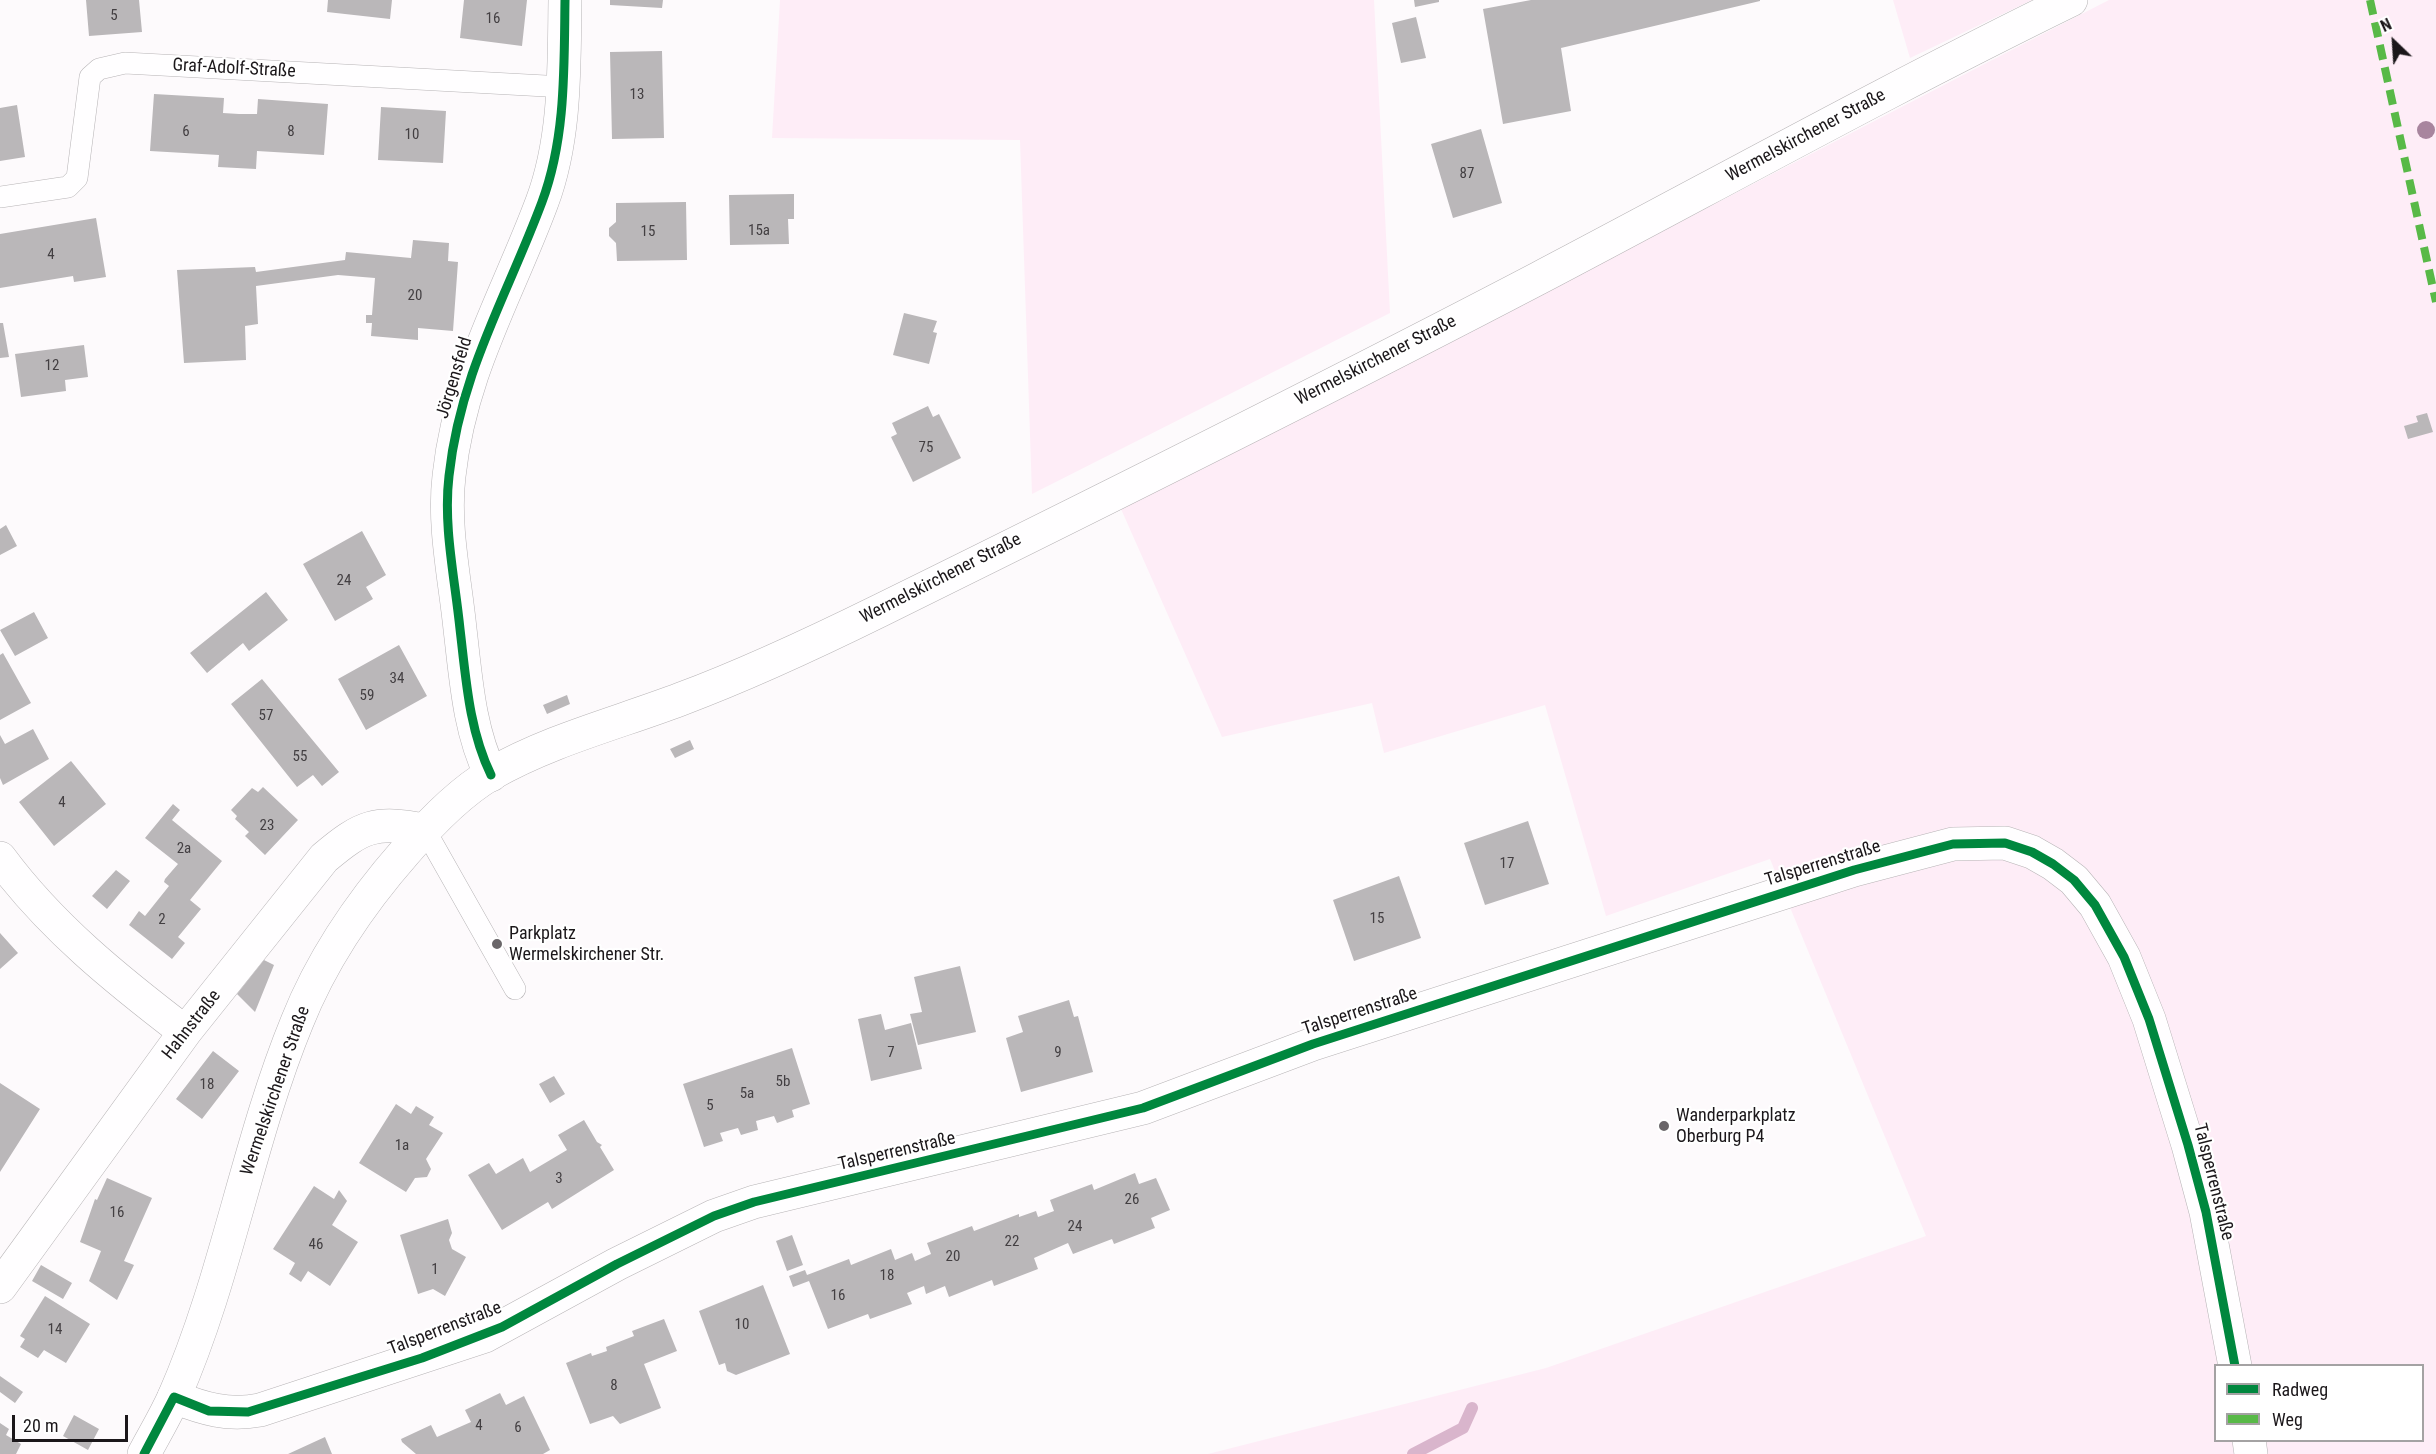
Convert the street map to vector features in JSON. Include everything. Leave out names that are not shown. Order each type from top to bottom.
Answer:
[{"type":"street","name":"Jörgensfeld","points":[[491,775],[479,750],[467,693],[447,512],[448,477],[466,386],[543,201],[554,163],[564,87],[565,0]]},
{"type":"street","name":"Wermelskirchener Straße","points":[[144,1454],[174,1397],[198,1332],[270,1094],[298,1019],[338,941],[375,889],[425,830],[461,796],[491,775],[550,746],[727,681],[877,612],[1441,329],[1798,139],[2071,0]]},
{"type":"street","name":"Hahnstraße","points":[[0,1287],[185,1032],[324,858],[350,836],[366,829],[391,824],[425,830]]},
{"type":"street","name":"Talsperrenstraße","points":[[174,1397],[209,1411],[232,1413],[260,1410],[485,1336],[692,1227],[754,1202],[1143,1108],[1313,1044],[1854,870],[1965,842],[2006,843],[2032,852],[2053,864],[2083,890],[2112,931],[2149,1019],[2185,1134],[2206,1212],[2235,1364]]},
{"type":"street","points":[[0,858],[64,931],[105,971],[185,1032]]},
{"type":"lane","name":"Graf-Adolf-Straße","points":[[0,197],[68,187],[77,178],[90,77],[99,69],[125,63],[564,87]]},
{"type":"lane","points":[[425,830],[515,988]]},
{"type":"shaded area","points":[[780,0],[1374,0],[1390,313],[1032,494],[1020,140],[772,138]]},
{"type":"shaded area","points":[[1893,0],[2032,0],[1910,58]]},
{"type":"shaded area","points":[[2109,0],[2436,0],[2436,1454],[1208,1454],[1546,1368],[1926,1236],[1770,859],[1606,916],[1545,705],[1384,753],[1372,703],[1222,737],[1121,509]]},
{"type":"building","points":[[86,0],[139,0],[142,32],[89,36]]},
{"type":"building","points":[[328,0],[392,0],[390,19],[327,12]]},
{"type":"building","points":[[464,0],[527,0],[522,46],[460,38]]},
{"type":"building","points":[[610,0],[663,0],[662,8],[610,5]]},
{"type":"building","points":[[1414,0],[1439,0],[1439,2],[1415,7]]},
{"type":"building","points":[[1531,0],[1760,1],[1561,48],[1571,111],[1503,124],[1483,9]]},
{"type":"building","points":[[1416,17],[1426,58],[1401,63],[1392,23]]},
{"type":"building","points":[[662,51],[664,138],[612,139],[610,52]]},
{"type":"building","points":[[154,94],[224,98],[223,113],[239,114],[257,114],[258,99],[328,104],[324,155],[257,151],[256,169],[218,167],[219,155],[150,151]]},
{"type":"building","points":[[17,105],[25,157],[0,161],[0,108]]},
{"type":"building","points":[[381,107],[446,111],[443,163],[378,160]]},
{"type":"building","points":[[1481,129],[1502,203],[1453,218],[1431,144]]},
{"type":"building","points":[[794,194],[794,219],[788,219],[789,244],[730,245],[729,195]]},
{"type":"building","points":[[686,202],[687,260],[617,261],[616,243],[609,236],[609,228],[616,222],[616,203]]},
{"type":"building","points":[[96,218],[106,277],[74,282],[73,276],[0,288],[0,234]]},
{"type":"building","points":[[413,240],[449,243],[448,261],[458,262],[453,331],[418,328],[418,340],[371,336],[372,323],[366,323],[366,315],[372,315],[375,278],[338,275],[256,286],[258,324],[245,326],[246,360],[184,363],[177,270],[255,267],[256,272],[345,260],[346,252],[411,258]]},
{"type":"building","points":[[904,313],[937,321],[933,332],[937,333],[929,364],[893,355]]},
{"type":"building","points":[[0,323],[3,323],[9,357],[0,358]]},
{"type":"building","points":[[84,345],[88,377],[65,380],[66,391],[21,397],[15,354]]},
{"type":"building","points":[[928,406],[933,417],[939,414],[961,458],[913,482],[891,437],[897,434],[892,423]]},
{"type":"building","points":[[2427,413],[2433,432],[2408,439],[2404,426],[2418,422],[2416,416]]},
{"type":"building","points":[[6,525],[17,546],[0,555],[0,529]]},
{"type":"building","points":[[362,531],[386,575],[366,587],[373,599],[335,621],[303,564]]},
{"type":"building","points":[[266,592],[288,620],[249,651],[243,643],[207,673],[190,653]]},
{"type":"building","points":[[34,612],[48,638],[15,656],[0,630]]},
{"type":"building","points":[[399,645],[427,696],[366,730],[338,679]]},
{"type":"building","points":[[3,653],[31,703],[0,720],[0,655]]},
{"type":"building","points":[[262,679],[339,772],[322,786],[313,775],[297,787],[231,704]]},
{"type":"building","points":[[567,695],[570,704],[547,714],[543,705]]},
{"type":"building","points":[[33,729],[49,759],[3,785],[0,778],[0,735],[5,744]]},
{"type":"building","points":[[690,740],[694,749],[675,758],[670,749]]},
{"type":"building","points":[[71,761],[106,804],[54,846],[19,802]]},
{"type":"building","points":[[263,787],[298,820],[265,855],[245,836],[249,832],[235,819],[237,816],[231,810],[252,788],[258,792]]},
{"type":"building","points":[[173,804],[180,810],[172,820],[222,861],[190,900],[201,909],[178,937],[185,943],[172,959],[129,925],[139,911],[145,916],[169,886],[164,882],[165,879],[178,864],[145,838]]},
{"type":"building","points":[[1528,821],[1549,884],[1485,905],[1464,843]]},
{"type":"building","points":[[116,870],[130,881],[107,909],[92,896]]},
{"type":"building","points":[[1399,876],[1421,938],[1354,961],[1333,900]]},
{"type":"building","points":[[0,933],[18,953],[0,969]]},
{"type":"building","points":[[264,960],[274,965],[255,1012],[237,994]]},
{"type":"building","points":[[960,966],[976,1032],[918,1045],[910,1014],[922,1012],[914,977]]},
{"type":"building","points":[[1069,1000],[1074,1017],[1078,1016],[1093,1072],[1021,1092],[1006,1038],[1023,1032],[1018,1016]]},
{"type":"building","points":[[881,1014],[885,1030],[911,1023],[922,1069],[871,1081],[858,1019]]},
{"type":"building","points":[[792,1048],[810,1104],[792,1110],[794,1117],[777,1123],[774,1116],[756,1121],[758,1130],[741,1135],[738,1128],[720,1133],[723,1141],[704,1147],[683,1084]]},
{"type":"building","points":[[213,1051],[239,1071],[202,1119],[176,1099]]},
{"type":"building","points":[[554,1076],[565,1094],[550,1103],[539,1084]]},
{"type":"building","points":[[0,1083],[40,1109],[0,1172]]},
{"type":"building","points":[[396,1104],[411,1114],[416,1106],[434,1117],[429,1125],[443,1133],[426,1159],[431,1169],[427,1177],[415,1178],[406,1192],[359,1163]]},
{"type":"building","points":[[584,1120],[597,1142],[602,1145],[600,1147],[614,1170],[552,1209],[548,1202],[502,1230],[468,1175],[489,1163],[496,1174],[523,1158],[530,1172],[567,1150],[558,1135]]},
{"type":"building","points":[[1135,1173],[1139,1184],[1156,1178],[1170,1210],[1151,1218],[1155,1228],[1114,1244],[1112,1239],[1073,1254],[1068,1243],[1034,1258],[1038,1269],[994,1286],[992,1280],[949,1297],[945,1286],[926,1294],[924,1286],[907,1293],[912,1304],[870,1319],[868,1314],[828,1329],[809,1281],[793,1287],[789,1276],[805,1270],[807,1275],[849,1259],[851,1265],[891,1249],[895,1260],[912,1253],[915,1261],[931,1254],[927,1243],[972,1226],[974,1231],[1019,1214],[1019,1217],[1036,1211],[1038,1217],[1054,1211],[1050,1200],[1092,1184],[1094,1190]]},
{"type":"building","points":[[107,1178],[152,1198],[124,1261],[134,1265],[117,1300],[89,1281],[101,1251],[80,1242],[95,1199],[97,1200]]},
{"type":"building","points":[[314,1186],[334,1199],[339,1190],[347,1201],[332,1225],[358,1242],[330,1286],[308,1271],[301,1282],[289,1274],[295,1263],[273,1249]]},
{"type":"building","points":[[448,1219],[452,1233],[449,1240],[452,1249],[466,1257],[445,1296],[433,1289],[418,1294],[400,1235]]},
{"type":"building","points":[[792,1235],[803,1265],[787,1271],[776,1241]]},
{"type":"building","points":[[41,1265],[72,1283],[63,1299],[32,1281]]},
{"type":"building","points":[[763,1285],[790,1354],[736,1375],[727,1371],[725,1363],[719,1365],[699,1311]]},
{"type":"building","points":[[45,1296],[90,1324],[66,1363],[44,1350],[38,1358],[20,1347],[25,1339],[20,1336]]},
{"type":"building","points":[[664,1319],[677,1351],[644,1364],[661,1408],[620,1424],[613,1416],[590,1424],[566,1363],[591,1353],[592,1356],[607,1351],[606,1347],[634,1336],[632,1331]]},
{"type":"building","points":[[0,1376],[23,1392],[15,1403],[0,1392]]},
{"type":"building","points":[[500,1393],[506,1405],[524,1396],[550,1450],[543,1454],[416,1454],[402,1442],[401,1439],[431,1425],[437,1437],[471,1422],[465,1410]]},
{"type":"building","points":[[74,1415],[99,1429],[88,1450],[63,1436]]},
{"type":"building","points":[[0,1423],[9,1429],[6,1435],[21,1444],[16,1454],[0,1454]]},
{"type":"building","points":[[325,1437],[332,1454],[288,1454]]},
{"type":"waterway","points":[[1413,1454],[1463,1428],[1472,1408]]},
{"type":"marked path","points":[[2370,0],[2436,302]]},
{"type":"cycle path","points":[[491,775],[473,722],[467,685],[447,514],[449,476],[463,403],[474,369],[550,178],[560,128],[565,0]]},
{"type":"cycle path","points":[[144,1454],[174,1397],[209,1411],[248,1412],[422,1358],[502,1327],[617,1264],[714,1216],[754,1202],[1143,1108],[1313,1044],[1854,870],[1953,844],[2005,843],[2032,852],[2053,864],[2074,880],[2095,905],[2124,957],[2149,1019],[2188,1145],[2206,1212],[2235,1364]]},
{"type":"place","name":"Parkplatz Wermelskirchener Str.","points":[[497,944]]},
{"type":"place","name":"Wanderparkplatz Oberburg P4","points":[[1664,1126]]}]
